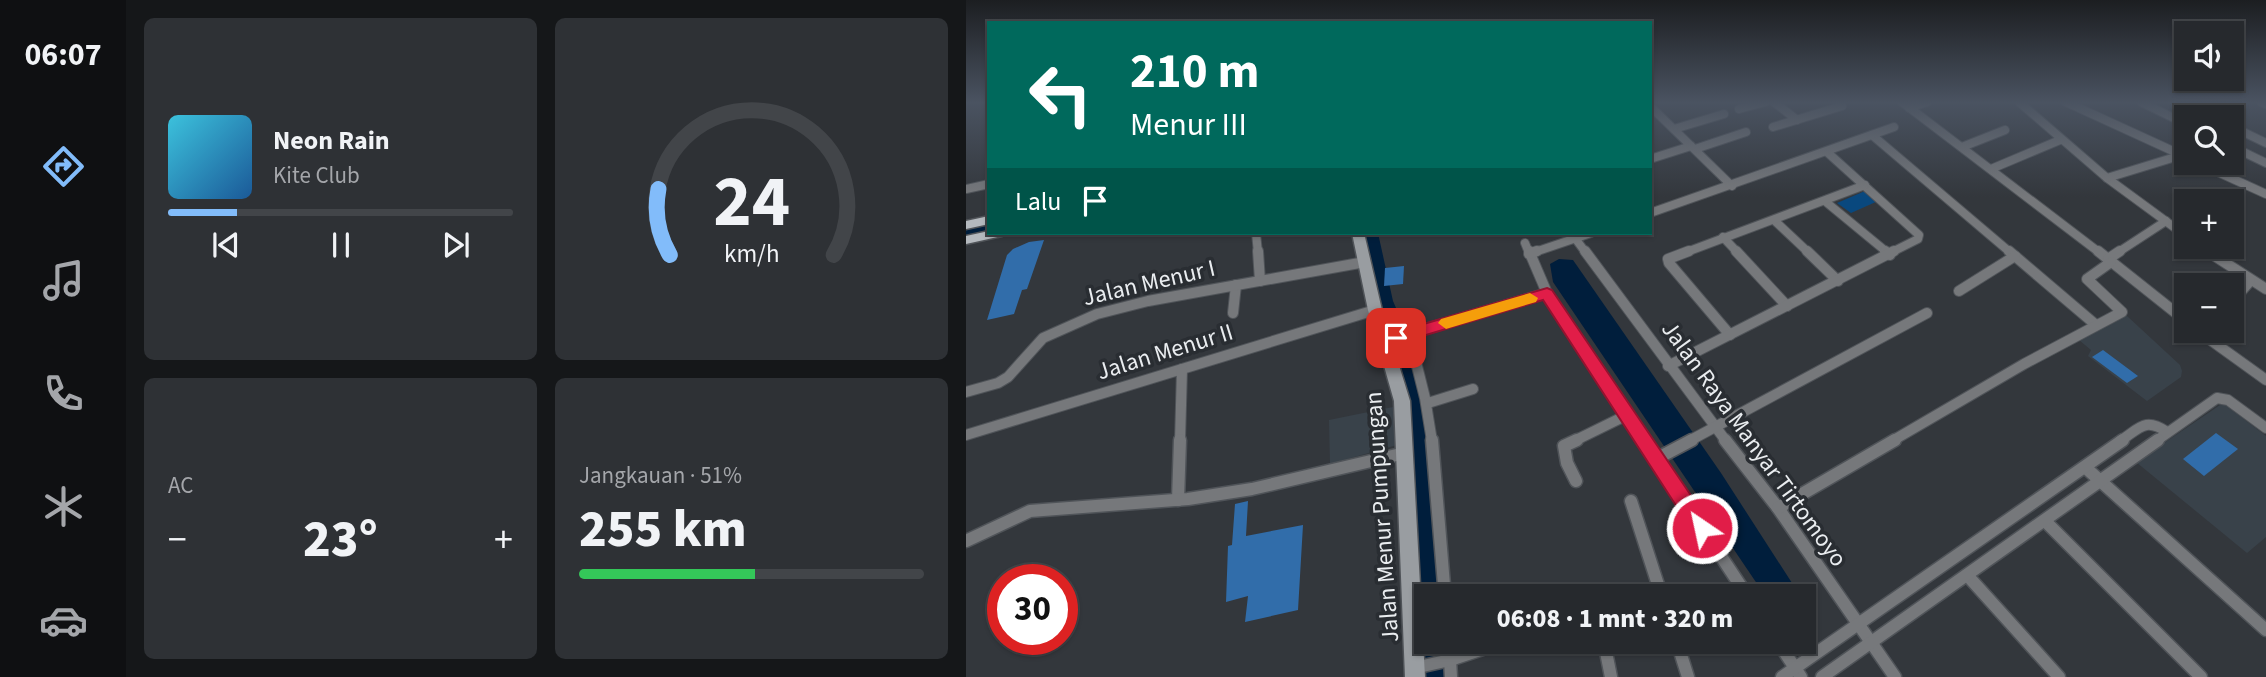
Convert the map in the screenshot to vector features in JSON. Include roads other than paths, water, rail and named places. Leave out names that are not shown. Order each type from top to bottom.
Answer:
[{"type":"main road","points":[[966,225],[987,220]]},
{"type":"main road","points":[[966,240],[989,235]]},
{"type":"street","points":[[1679,134],[1732,186]]},
{"type":"street","points":[[1652,158],[1740,134]]},
{"type":"street","points":[[1652,212],[1876,134]]},
{"type":"street","points":[[1944,134],[2174,311]]},
{"type":"street","points":[[1962,147],[1996,134]]},
{"type":"street","points":[[2053,134],[2174,228]]},
{"type":"street","points":[[2135,134],[2174,151]]},
{"type":"street","points":[[2247,134],[2266,143]]},
{"type":"street","points":[[1872,135],[2096,324]]},
{"type":"street","points":[[1991,169],[2060,140]]},
{"type":"street","points":[[1668,366],[1890,255],[1919,236],[1827,152]]},
{"type":"street","points":[[2244,152],[2266,163]]},
{"type":"street","points":[[2107,178],[2174,159]]},
{"type":"street","points":[[2224,175],[2266,194]]},
{"type":"street","points":[[966,190],[987,185]]},
{"type":"street","points":[[1730,335],[1668,261],[1672,256],[1826,202],[1865,185]]},
{"type":"street","points":[[1826,202],[1890,255]]},
{"type":"street","points":[[1774,220],[1838,281]]},
{"type":"street","points":[[1778,508],[2024,364],[2121,313],[2122,311],[2087,279],[2109,260],[2166,222]]},
{"type":"street","points":[[1256,235],[1260,281]]},
{"type":"street","name":"Jalan Menur Pumpungan","points":[[1358,235],[1375,310],[1399,337],[1414,673]]},
{"type":"street","points":[[1585,235],[1527,248],[1547,293],[1627,415],[1661,456],[1740,584]]},
{"type":"street","points":[[1723,237],[1787,306]]},
{"type":"street","name":"Jalan Raya Manyar Tirtomoyo","points":[[1575,238],[1668,366],[1778,508],[1895,677]]},
{"type":"street","points":[[1959,291],[2015,256]]},
{"type":"street","points":[[2218,259],[2266,289]]},
{"type":"street","name":"Jalan Menur I","points":[[966,391],[998,383],[1008,377],[1044,338],[1077,321],[1148,301],[1365,262]]},
{"type":"street","points":[[2244,288],[2250,281]]},
{"type":"street","points":[[1233,313],[1236,285]]},
{"type":"street","points":[[1445,584],[1428,403],[1399,337],[1547,293]]},
{"type":"street","name":"Jalan Menur II","points":[[966,435],[1375,310]]},
{"type":"street","points":[[1661,456],[1927,313]]},
{"type":"street","points":[[2217,343],[2266,380]]},
{"type":"street","points":[[1178,500],[1182,369]]},
{"type":"street","points":[[1428,403],[1473,389]]},
{"type":"street","points":[[1822,676],[2045,521],[2167,432],[2222,397],[2266,428]]},
{"type":"street","points":[[1576,481],[1567,463],[1564,446],[1627,415]]},
{"type":"street","points":[[1782,677],[1798,672],[1811,657],[2145,424],[2155,424],[2167,432]]},
{"type":"street","points":[[966,541],[1030,511],[1178,500],[1252,489],[1405,453]]},
{"type":"street","points":[[2085,468],[2266,630]]},
{"type":"street","points":[[1631,501],[1658,584]]},
{"type":"street","points":[[2045,521],[2201,677]]},
{"type":"street","points":[[1993,532],[2006,546]]},
{"type":"street","points":[[1967,575],[2059,677]]},
{"type":"street","points":[[1445,654],[1443,662],[1451,677]]},
{"type":"street","points":[[1414,673],[1467,654]]},
{"type":"street","points":[[1606,654],[1611,677]]},
{"type":"street","points":[[1681,654],[1688,677]]},
{"type":"street","points":[[1786,654],[1798,672]]},
{"type":"waterway","points":[[966,231],[987,226]]},
{"type":"waterway","points":[[1370,235],[1385,301],[1397,331],[1418,415],[1432,584]]},
{"type":"waterway","points":[[1437,654],[1438,677]]}]
